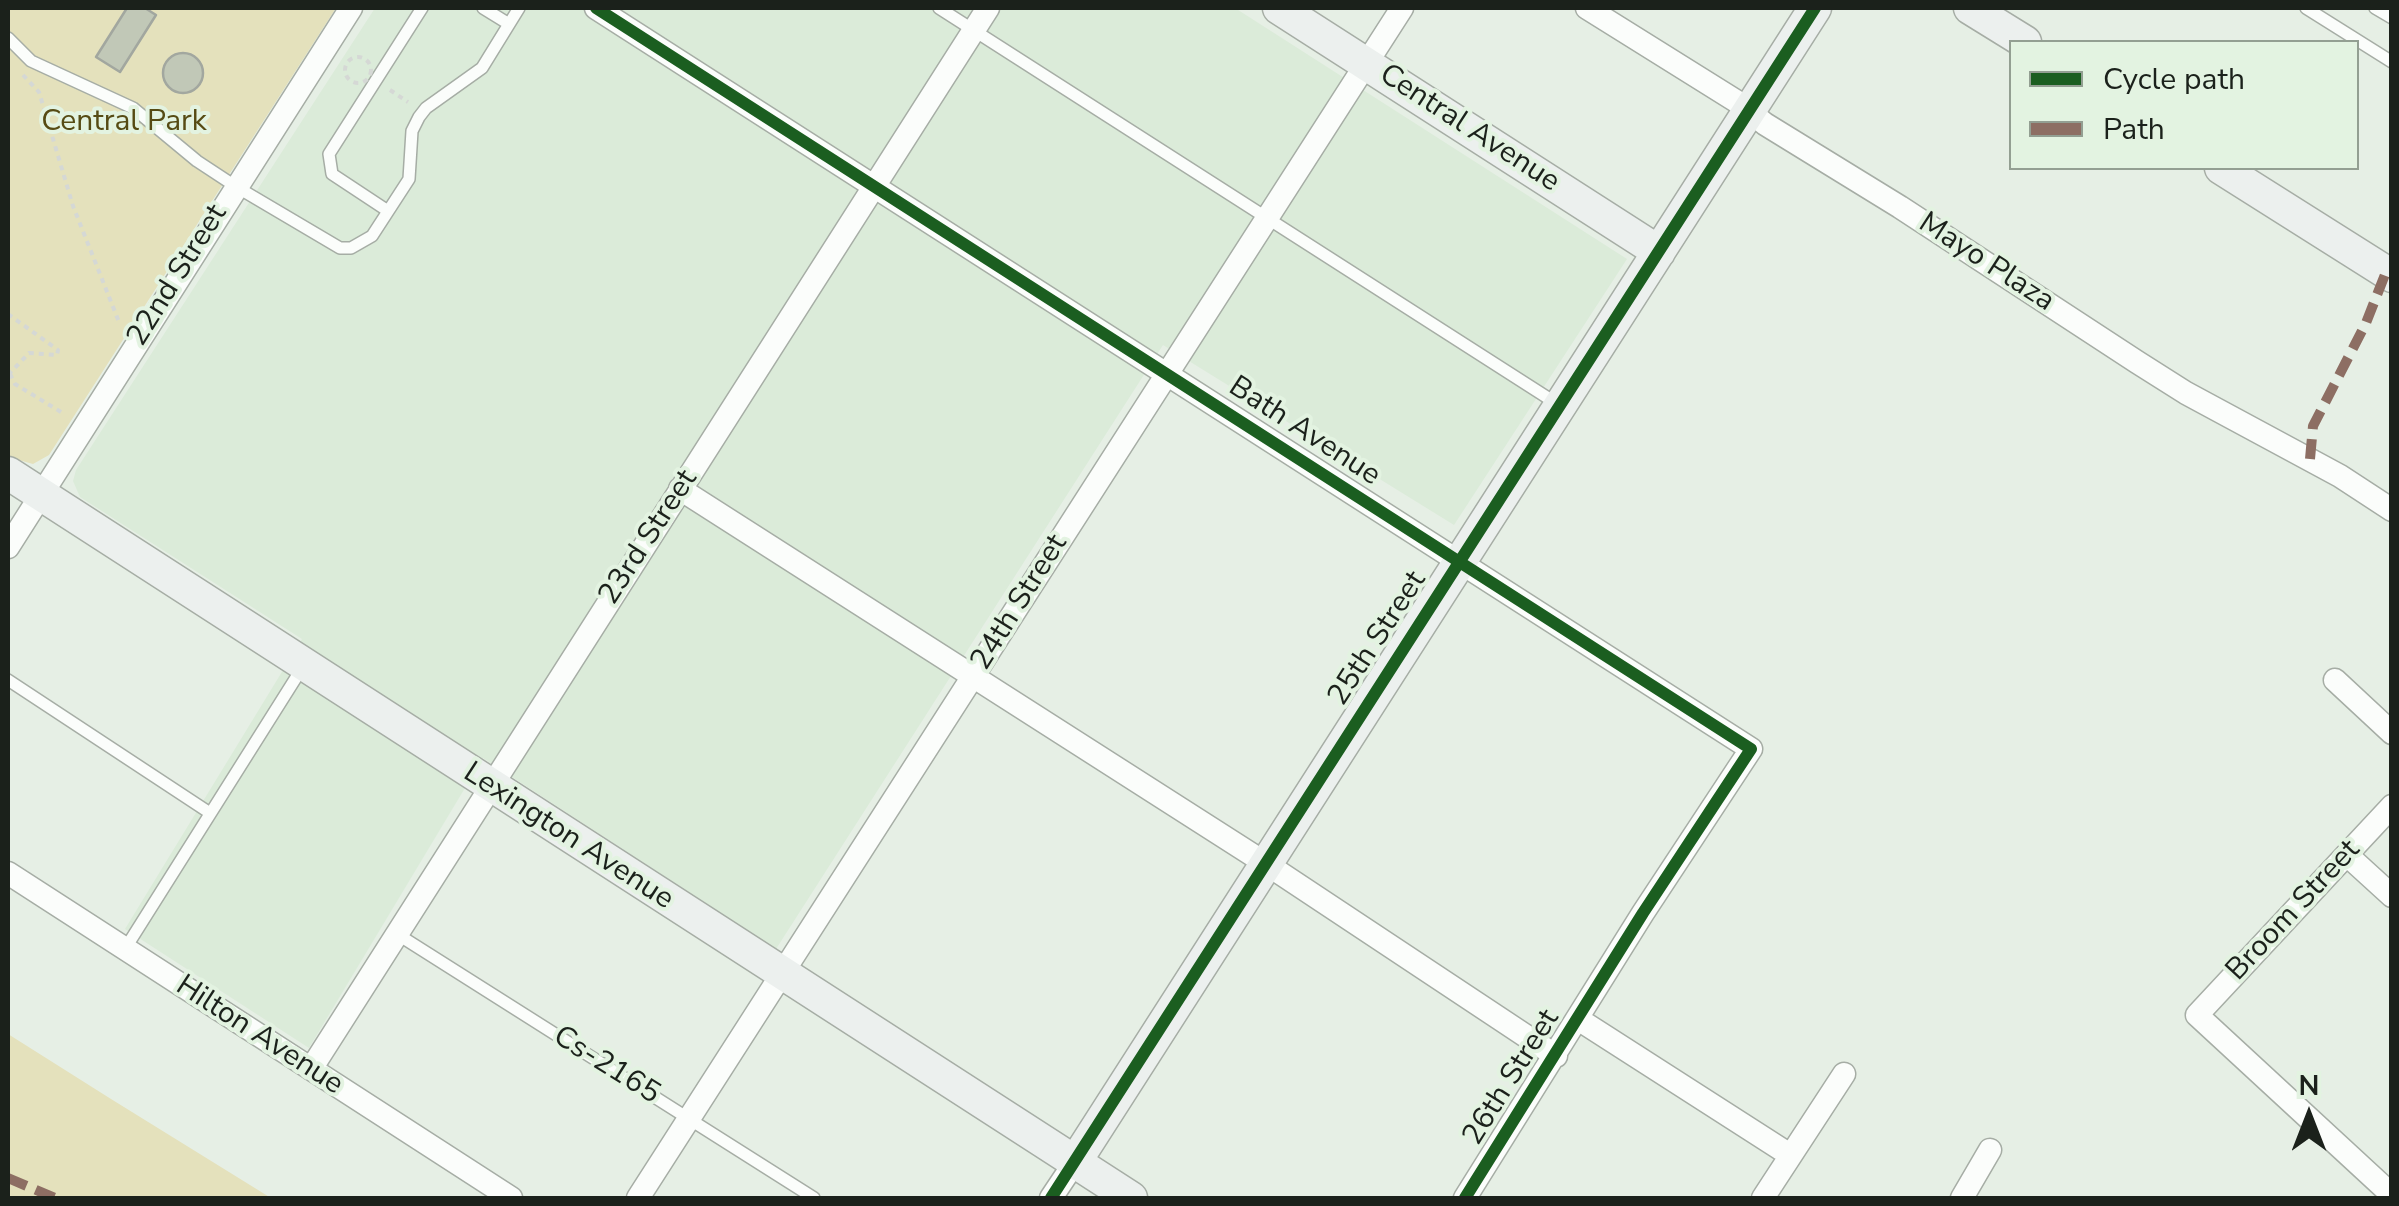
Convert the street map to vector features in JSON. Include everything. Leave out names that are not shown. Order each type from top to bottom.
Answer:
[{"type":"street","name":"22nd Street","points":[[8,547],[351,8]]},
{"type":"street","name":"Bath Avenue","points":[[596,8],[1751,749],[1600,983]]},
{"type":"street","name":"23rd Street","points":[[310,1069],[988,8]]},
{"type":"street","name":"Central Avenue","points":[[1279,8],[1659,252]]},
{"type":"street","name":"24th Street","points":[[638,1198],[1402,8]]},
{"type":"street","name":"Mayo Plaza","points":[[1587,8],[2186,393],[2340,476],[2392,510]]},
{"type":"street","name":"25th Street","points":[[1051,1198],[1814,8]]},
{"type":"street","points":[[1970,8],[2022,40]]},
{"type":"street","points":[[2224,170],[2390,270]]},
{"type":"street","name":"Lexington Avenue","points":[[8,473],[1131,1198]]},
{"type":"street","points":[[680,489],[1265,862],[1556,1056]]},
{"type":"street","points":[[2335,680],[2392,733]]},
{"type":"street","name":"Broom Street","points":[[2392,806],[2197,1015],[2392,1195]]},
{"type":"street","points":[[2346,854],[2392,896]]},
{"type":"street","name":"Hilton Avenue","points":[[8,873],[511,1198]]},
{"type":"street","name":"26th Street","points":[[1465,1198],[1600,983]]},
{"type":"street","points":[[1578,1019],[1790,1155]]},
{"type":"street","points":[[1763,1198],[1844,1074]]},
{"type":"street","points":[[1962,1198],[1990,1150]]},
{"type":"lane","points":[[388,211],[332,174],[329,154],[422,8]]},
{"type":"lane","points":[[483,8],[509,24]]},
{"type":"lane","points":[[8,38],[31,62],[133,108],[197,161],[340,248],[364,244],[412,172],[411,142],[419,117],[482,68],[519,8]]},
{"type":"lane","points":[[940,8],[1560,405]]},
{"type":"lane","points":[[2306,8],[2357,40]]},
{"type":"lane","points":[[2375,8],[2392,18]]},
{"type":"lane","points":[[2359,41],[2392,62]]},
{"type":"lane","points":[[124,948],[304,665]]},
{"type":"lane","points":[[8,680],[210,814]]},
{"type":"lane","name":"Cs-2165","points":[[397,934],[814,1198]]},
{"type":"path","points":[[354,83],[348,79],[345,66],[355,57],[368,62]]},
{"type":"path","points":[[22,73],[39,92],[73,206],[119,322]]},
{"type":"path","points":[[8,314],[58,350],[57,355],[29,353],[8,372],[16,384],[62,412]]},
{"type":"shaded area","points":[[375,8],[1235,8],[1627,259],[1454,525],[1163,345],[776,949],[483,758],[309,1048],[125,929],[302,639],[80,497],[73,481],[76,470]]},
{"type":"green space","name":"Central Park","points":[[8,8],[336,8],[49,455],[33,464],[8,457]]},
{"type":"green space","points":[[8,1034],[111,1099],[271,1198],[8,1198]]},
{"type":"building","points":[[127,8],[145,8],[156,15],[120,72],[96,57]]},
{"type":"building","points":[[183,53],[197,59],[203,73],[197,87],[183,93],[169,87],[163,73],[169,59]]},
{"type":"marked path","points":[[2310,459],[2313,426],[2366,323],[2386,272]]},
{"type":"marked path","points":[[8,1178],[55,1198]]},
{"type":"cycle path","points":[[596,8],[1751,749],[1465,1198]]},
{"type":"cycle path","points":[[1051,1198],[1815,8]]}]
